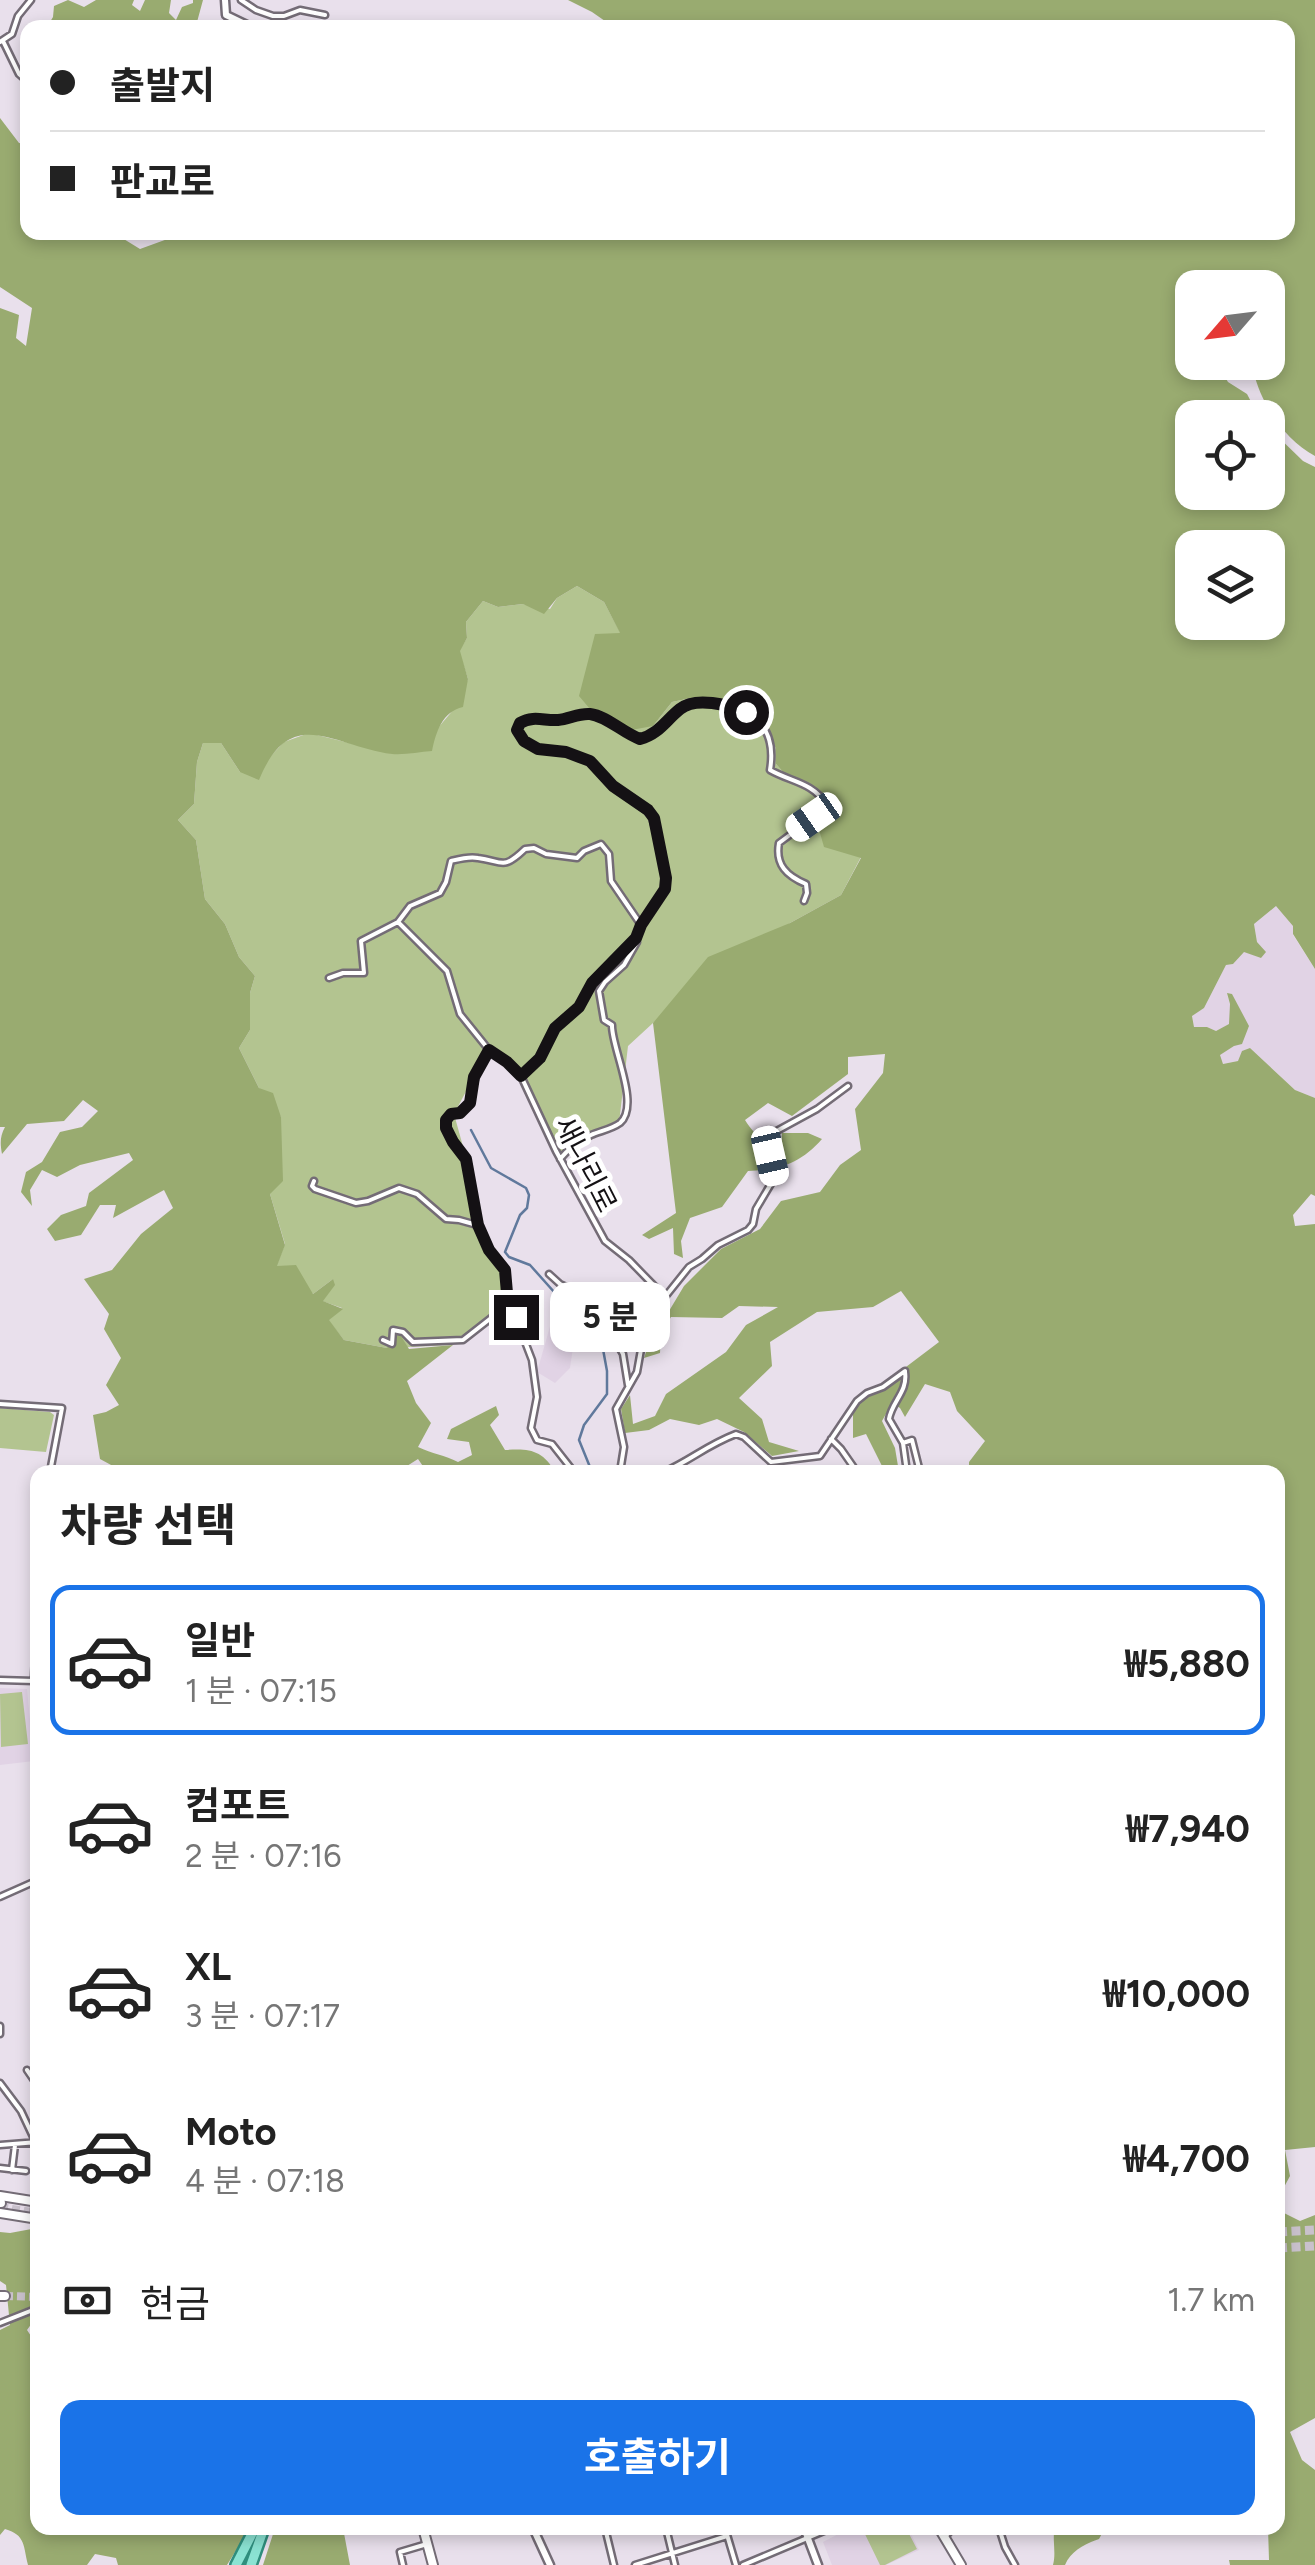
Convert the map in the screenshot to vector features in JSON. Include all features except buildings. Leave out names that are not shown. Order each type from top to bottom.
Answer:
[{"type":"main road","points":[[2,2205],[30,2201]]},
{"type":"main road","points":[[2,2205],[30,2216]]},
{"type":"main road","points":[[236,2565],[252,2535]]},
{"type":"main road","points":[[250,2565],[261,2535]]},
{"type":"main road","points":[[425,2535],[433,2565]]},
{"type":"main road","points":[[942,2535],[961,2565]]},
{"type":"street","points":[[20,75],[2,41],[12,34],[18,16],[31,0]]},
{"type":"street","points":[[226,0],[226,15],[236,20]]},
{"type":"street","points":[[240,0],[273,16],[300,10],[325,15]]},
{"type":"street","points":[[398,922],[447,971],[460,1014],[489,1050],[521,1076],[540,1058],[555,1028],[579,1007],[592,983],[636,938],[665,889],[665,868],[651,814],[613,786],[590,761],[528,745],[517,730],[520,723],[529,718],[556,720],[590,714],[640,739],[657,732],[690,703],[729,706],[753,714],[761,722],[772,749],[770,770],[803,782],[819,793],[826,804],[779,843],[777,855],[786,874],[806,884],[804,901]]},
{"type":"street","points":[[329,978],[364,973],[360,941],[398,922],[410,906],[440,893],[451,861],[477,857],[505,863],[525,849],[534,848],[546,854],[578,858],[601,844],[609,854],[614,888],[641,925]]},
{"type":"street","points":[[560,1158],[573,1146],[620,1123],[625,1116],[623,1070],[612,1025],[604,1020],[598,991],[624,965],[638,942],[636,938]]},
{"type":"street","points":[[489,1050],[474,1077],[470,1103],[460,1113],[447,1117],[446,1128],[466,1159],[478,1225],[489,1250],[505,1270],[507,1293],[534,1370],[537,1404],[531,1428],[537,1440],[552,1444],[568,1465]]},
{"type":"street","name":"새나리로","points":[[521,1076],[604,1241],[629,1260],[664,1297]]},
{"type":"street","points":[[621,1465],[624,1447],[616,1408],[637,1372],[642,1344],[664,1297],[689,1266],[753,1224],[756,1210],[775,1177],[770,1156],[774,1132],[817,1109],[848,1086]]},
{"type":"street","points":[[314,1180],[314,1189],[356,1203],[399,1188],[417,1194],[446,1219],[478,1225]]},
{"type":"street","points":[[549,1274],[560,1284],[590,1298],[623,1354],[628,1385]]},
{"type":"street","points":[[383,1340],[392,1344],[393,1330],[403,1332],[414,1342],[463,1340],[500,1311],[507,1293]]},
{"type":"street","points":[[679,1465],[736,1434],[744,1436],[771,1462],[820,1456],[856,1401],[905,1370],[905,1390],[888,1419],[903,1442],[907,1465]]},
{"type":"street","points":[[0,1404],[62,1408],[51,1465]]},
{"type":"street","points":[[832,1439],[852,1465]]},
{"type":"street","points":[[903,1442],[912,1440],[918,1465]]},
{"type":"street","points":[[0,1680],[30,1682]]},
{"type":"street","points":[[0,1897],[30,1884]]},
{"type":"street","points":[[0,2026],[0,2034]]},
{"type":"street","points":[[27,2070],[30,2074]]},
{"type":"street","points":[[0,2083],[30,2128]]},
{"type":"street","points":[[0,2145],[30,2143]]},
{"type":"street","points":[[12,2170],[14,2145]]},
{"type":"street","points":[[0,2168],[26,2172]]},
{"type":"street","points":[[0,2323],[30,2311]]},
{"type":"street","points":[[536,2535],[550,2565]]},
{"type":"street","points":[[607,2535],[614,2565]]},
{"type":"street","points":[[667,2535],[675,2565]]},
{"type":"street","points":[[807,2535],[818,2565]]},
{"type":"street","points":[[743,2565],[815,2535]]},
{"type":"street","points":[[944,2538],[947,2535]]},
{"type":"street","points":[[1001,2535],[1015,2565]]},
{"type":"street","points":[[634,2565],[727,2536],[736,2565]]},
{"type":"street","points":[[403,2565],[400,2552],[427,2544]]},
{"type":"shaded area","points":[[1277,905],[1293,926],[1293,935],[1315,969],[1315,1098],[1295,1090],[1250,1048],[1238,1061],[1223,1064],[1219,1055],[1234,1046],[1249,1027],[1227,994],[1230,1024],[1216,1031],[1194,1027],[1192,1015],[1204,1008],[1226,965],[1233,964],[1244,951],[1261,958],[1265,952],[1257,942],[1254,924]]},
{"type":"shaded area","points":[[575,1309],[570,1368],[555,1383],[537,1372],[553,1316]]},
{"type":"shaded area","points":[[0,1688],[27,1689],[30,1761],[0,1765]]},
{"type":"shaded area","points":[[836,2535],[912,2535],[919,2550],[886,2565],[832,2565],[823,2542]]},
{"type":"green space","points":[[68,0],[84,7],[96,0],[134,0],[132,5],[140,11],[145,0],[171,0],[169,13],[176,20],[51,20],[54,6]]},
{"type":"green space","points":[[193,0],[203,0],[198,20],[176,20],[182,7]]},
{"type":"green space","points":[[568,0],[1315,0],[1315,456],[1285,431],[1285,400],[1264,400],[1257,380],[1285,380],[1285,270],[1175,270],[1175,380],[1227,380],[1250,400],[1175,400],[1175,510],[1285,510],[1285,444],[1315,467],[1315,969],[1293,934],[1293,926],[1276,906],[1254,924],[1257,942],[1266,952],[1261,958],[1244,952],[1233,964],[1226,965],[1204,1008],[1192,1016],[1194,1027],[1216,1031],[1229,1024],[1227,993],[1232,994],[1249,1026],[1242,1044],[1220,1055],[1223,1064],[1238,1061],[1242,1051],[1250,1048],[1295,1090],[1315,1098],[1315,1196],[1311,1194],[1293,1215],[1295,1226],[1315,1224],[1315,2147],[1285,2150],[1285,1465],[969,1465],[985,1441],[957,1411],[950,1392],[925,1384],[905,1417],[892,1403],[882,1421],[895,1448],[898,1465],[882,1465],[866,1434],[853,1438],[853,1407],[939,1342],[901,1291],[873,1307],[817,1312],[770,1342],[772,1366],[739,1398],[762,1419],[769,1442],[799,1451],[772,1456],[744,1432],[717,1419],[699,1425],[670,1419],[649,1430],[625,1433],[621,1409],[630,1395],[633,1424],[655,1416],[666,1394],[726,1352],[746,1325],[778,1307],[739,1306],[722,1318],[671,1317],[661,1333],[660,1353],[644,1358],[684,1286],[721,1249],[760,1229],[781,1201],[820,1192],[840,1165],[861,1150],[855,1109],[883,1073],[885,1054],[848,1057],[848,1074],[792,1116],[768,1103],[745,1120],[760,1138],[775,1146],[781,1147],[782,1133],[808,1133],[822,1139],[789,1164],[748,1171],[722,1207],[690,1218],[681,1241],[683,1258],[674,1254],[673,1228],[649,1239],[642,1235],[676,1213],[653,1023],[708,957],[790,923],[841,895],[861,858],[824,847],[818,826],[834,804],[784,773],[776,764],[776,749],[767,726],[737,701],[691,698],[672,702],[653,726],[631,730],[590,709],[579,696],[595,634],[620,633],[604,602],[577,586],[557,598],[544,614],[523,604],[498,607],[483,601],[466,622],[467,638],[460,651],[468,679],[463,707],[445,718],[432,751],[392,754],[316,735],[300,736],[285,742],[259,780],[240,772],[221,743],[203,743],[197,762],[194,804],[178,820],[196,840],[205,899],[225,924],[239,957],[255,976],[250,993],[250,1030],[239,1048],[259,1088],[273,1093],[281,1117],[283,1181],[270,1194],[285,1245],[277,1266],[296,1265],[313,1294],[333,1279],[335,1285],[323,1301],[343,1309],[329,1320],[344,1340],[387,1348],[399,1333],[409,1349],[453,1345],[407,1381],[416,1403],[431,1423],[418,1447],[458,1462],[472,1455],[469,1442],[447,1439],[451,1429],[496,1406],[499,1415],[490,1425],[505,1450],[534,1452],[550,1465],[422,1465],[418,1459],[409,1465],[111,1465],[100,1459],[93,1415],[119,1405],[106,1385],[121,1358],[104,1329],[109,1314],[84,1279],[112,1270],[141,1234],[173,1208],[164,1190],[113,1218],[116,1205],[100,1205],[81,1235],[55,1241],[47,1229],[61,1215],[86,1206],[89,1193],[133,1160],[129,1153],[80,1165],[57,1177],[42,1170],[30,1190],[32,1206],[21,1192],[26,1172],[42,1162],[60,1132],[82,1127],[98,1111],[83,1100],[64,1121],[27,1124],[2,1154],[5,1127],[0,1127],[0,308],[19,315],[16,338],[26,346],[32,308],[0,287],[0,118],[20,143],[20,240],[125,240],[140,249],[165,240],[1295,240],[1295,20],[604,20]]},
{"type":"green space","points":[[577,586],[604,602],[621,634],[653,726],[672,702],[691,698],[737,701],[767,726],[776,749],[776,764],[784,773],[834,804],[818,826],[861,857],[841,895],[790,923],[653,1023],[628,1046],[619,1123],[560,1159],[521,1076],[488,1050],[454,1114],[469,1168],[477,1225],[505,1270],[507,1293],[500,1311],[453,1345],[387,1348],[344,1340],[328,1320],[342,1308],[322,1301],[333,1279],[313,1294],[276,1267],[285,1244],[270,1194],[280,1146],[281,1117],[259,1088],[239,1048],[250,1030],[250,993],[255,976],[239,957],[225,924],[205,899],[196,840],[178,820],[194,804],[197,762],[203,743],[221,743],[240,772],[267,760],[284,742],[309,733],[394,754],[437,729],[454,709],[468,679],[459,651],[467,638],[466,622],[483,601],[498,607],[523,604],[550,609],[557,598]]},
{"type":"green space","points":[[0,1408],[54,1415],[46,1452],[0,1448]]},
{"type":"green space","points":[[22,1692],[28,1744],[1,1747],[0,1694]]},
{"type":"green space","points":[[1285,2150],[1290,2176],[1285,2185]]},
{"type":"green space","points":[[1285,2214],[1300,2221],[1315,2215],[1315,2418],[1290,2432],[1302,2460],[1315,2470],[1315,2565],[1230,2565],[1229,2560],[1269,2560],[1268,2535],[1285,2535]]},
{"type":"green space","points":[[30,2229],[30,2535],[246,2535],[227,2565],[118,2565],[116,2558],[95,2554],[87,2565],[28,2565],[20,2538],[5,2529],[0,2535],[0,2330],[10,2325],[6,2285],[0,2281],[0,2232]]},
{"type":"green space","points":[[273,2535],[344,2535],[350,2565],[263,2565]]},
{"type":"green space","points":[[865,2535],[910,2535],[917,2549],[880,2565]]},
{"type":"green space","points":[[1054,2535],[1101,2535],[1079,2549],[1065,2565],[1053,2565]]},
{"type":"waterway","points":[[471,1130],[491,1168],[526,1188],[529,1195],[527,1208],[520,1215],[505,1252],[530,1265],[555,1293],[575,1298],[586,1306],[598,1322],[607,1394],[584,1425],[579,1440],[589,1465]]},
{"type":"tunnel","points":[[0,2207],[30,2212]]},
{"type":"tunnel","points":[[1285,2232],[1315,2230]]},
{"type":"tunnel","points":[[1285,2248],[1315,2246]]},
{"type":"tunnel","points":[[5,2296],[30,2297]]},
{"type":"route","points":[[516,1317],[507,1293],[505,1270],[489,1250],[478,1225],[470,1172],[446,1128],[447,1117],[460,1113],[470,1103],[474,1077],[489,1050],[521,1076],[532,1067],[555,1028],[579,1007],[592,983],[636,938],[665,889],[666,878],[654,818],[648,810],[613,786],[590,761],[528,745],[517,730],[529,718],[556,720],[590,714],[640,739],[657,732],[690,703],[729,706],[746,712]]}]
